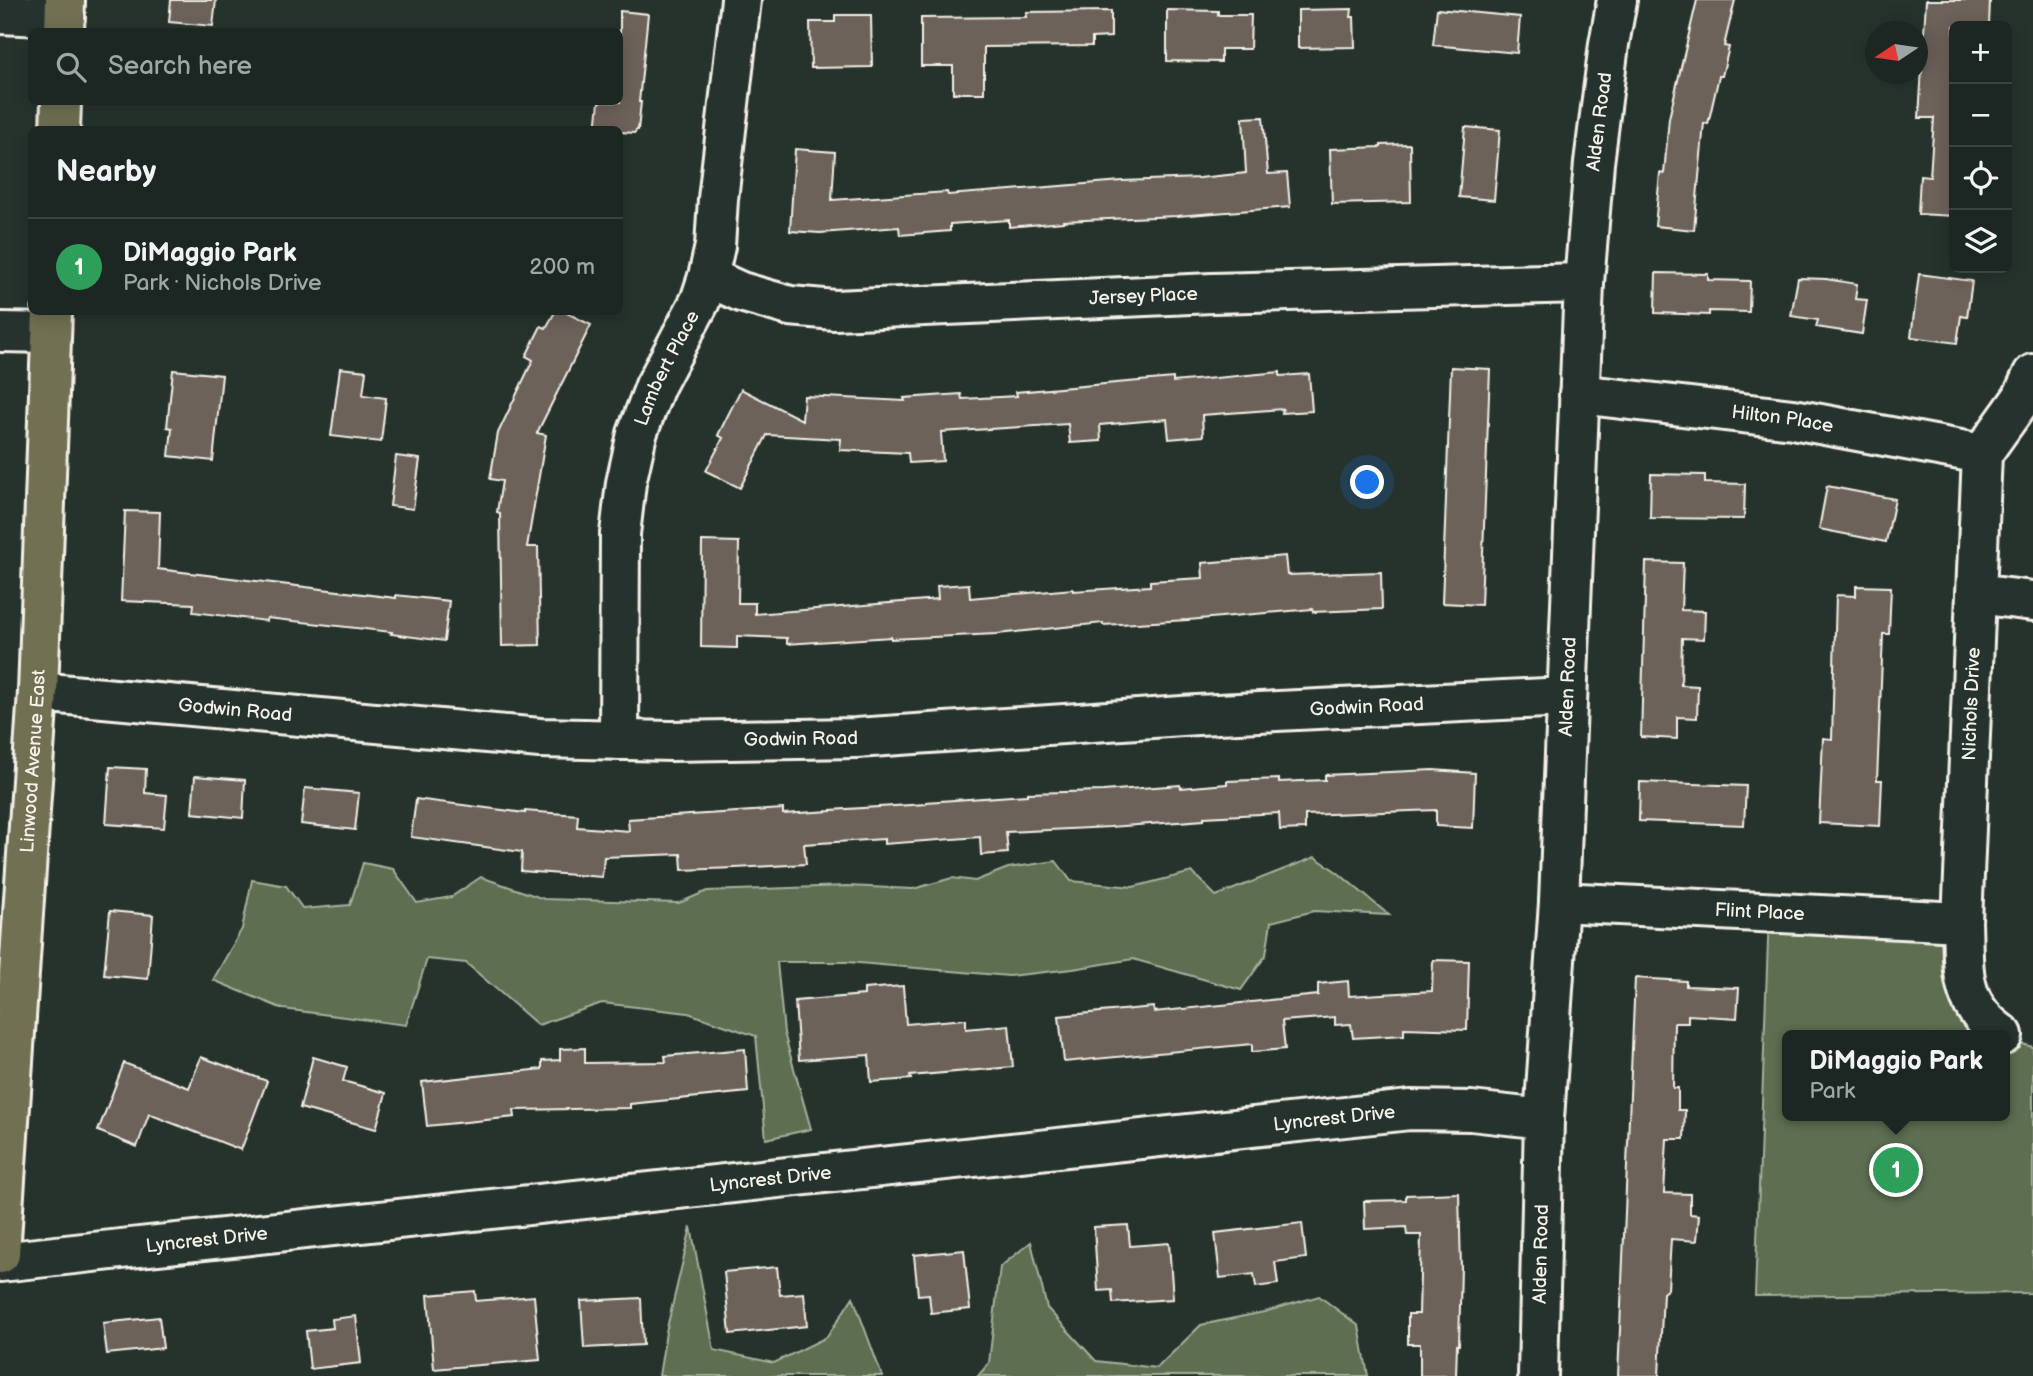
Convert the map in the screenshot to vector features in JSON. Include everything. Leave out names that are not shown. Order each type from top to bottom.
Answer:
[{"type":"main road","points":[[60,126],[61,105]]},
{"type":"main road","name":"Linwood Avenue East","points":[[0,1254],[38,692],[51,322]]},
{"type":"street","name":"Lambert Place","points":[[619,740],[620,534],[626,483],[638,434],[655,386],[700,301],[708,277],[715,246],[741,0]]},
{"type":"street","name":"Alden Road","points":[[1538,1376],[1544,1119],[1559,902],[1584,283],[1594,163],[1617,0]]},
{"type":"street","points":[[0,14],[65,16]]},
{"type":"street","name":"Jersey Place","points":[[708,277],[741,292],[790,306],[835,310],[1212,293],[1584,283]]},
{"type":"street","points":[[0,332],[51,322]]},
{"type":"street","points":[[1982,454],[2022,398],[2033,374]]},
{"type":"street","name":"Hilton Place","points":[[1579,394],[1793,419],[1982,454]]},
{"type":"street","name":"Nichols Drive","points":[[1982,454],[1962,922],[1964,980],[1972,1004],[1987,1024],[1996,1030]]},
{"type":"street","points":[[1976,594],[2033,601]]},
{"type":"street","name":"Godwin Road","points":[[38,692],[540,738],[619,740],[856,737],[1197,715],[1566,697]]},
{"type":"street","name":"Flint Place","points":[[1559,902],[1962,922]]},
{"type":"street","name":"Nichols Drive","points":[[2010,1040],[2033,1047]]},
{"type":"street","name":"Lyncrest Drive","points":[[0,1262],[1410,1110],[1471,1111],[1544,1119]]},
{"type":"green space","points":[[1315,857],[1389,915],[1314,911],[1271,922],[1266,955],[1241,990],[1133,959],[1009,976],[847,962],[777,962],[784,1033],[811,1129],[766,1139],[756,1036],[688,1013],[602,1003],[538,1025],[466,963],[427,959],[406,1025],[283,1009],[213,980],[242,929],[252,880],[286,886],[303,909],[350,905],[363,863],[393,869],[417,903],[451,897],[481,877],[544,899],[679,903],[707,891],[847,886],[913,889],[952,878],[975,881],[1008,868],[1056,861],[1071,881],[1133,887],[1192,872],[1216,896]]},
{"type":"green space","points":[[1769,913],[1962,922],[2001,1030],[1782,1030],[1782,1121],[2010,1121],[2010,1040],[2033,1047],[2033,1293],[1755,1296]]},
{"type":"green space","points":[[691,1227],[714,1350],[774,1363],[827,1337],[853,1297],[882,1376],[659,1376],[666,1332]]},
{"type":"green space","points":[[1031,1242],[1047,1308],[1096,1361],[1157,1368],[1201,1325],[1264,1312],[1319,1296],[1359,1326],[1368,1376],[978,1376],[989,1363],[1000,1267]]},
{"type":"building","points":[[171,0],[216,0],[213,26],[169,22]]},
{"type":"building","points":[[1697,0],[1735,0],[1724,46],[1729,47],[1722,76],[1719,76],[1708,124],[1704,123],[1694,230],[1655,226],[1660,173],[1664,174],[1669,118]]},
{"type":"building","points":[[1926,0],[1990,0],[1989,21],[1949,21],[1949,216],[1918,214],[1920,176],[1930,177],[1934,118],[1919,118],[1921,84],[1928,84],[1928,21],[1925,21]]},
{"type":"building","points":[[1352,9],[1355,47],[1298,48],[1298,10]]},
{"type":"building","points":[[1437,9],[1520,17],[1517,53],[1433,45]]},
{"type":"building","points":[[1167,10],[1251,15],[1250,49],[1221,49],[1221,62],[1167,61]]},
{"type":"building","points":[[620,11],[648,14],[638,130],[635,133],[623,132],[623,126],[596,126],[599,105],[623,105],[623,28],[620,28]]},
{"type":"building","points":[[1111,11],[1111,37],[1092,38],[1092,46],[984,47],[984,93],[953,93],[953,66],[921,66],[921,18],[1026,17],[1026,12]]},
{"type":"building","points":[[835,15],[871,15],[872,67],[811,68],[810,22],[835,22]]},
{"type":"building","points":[[1263,117],[1268,174],[1287,173],[1290,207],[1063,221],[1009,227],[1009,220],[950,224],[950,231],[900,235],[899,227],[820,233],[790,231],[795,149],[835,152],[832,200],[1199,178],[1246,173],[1243,118]]},
{"type":"building","points":[[1465,127],[1500,130],[1494,200],[1459,197]]},
{"type":"building","points":[[1410,144],[1411,202],[1332,204],[1330,149]]},
{"type":"building","points":[[1656,273],[1708,274],[1708,280],[1750,281],[1749,312],[1709,311],[1709,315],[1655,313]]},
{"type":"building","points":[[1919,274],[1972,281],[1967,317],[1961,316],[1957,343],[1911,337]]},
{"type":"building","points":[[1798,278],[1857,284],[1855,299],[1867,300],[1862,334],[1816,327],[1818,320],[1791,316]]},
{"type":"building","points":[[553,315],[571,315],[591,325],[537,433],[546,435],[527,547],[538,547],[540,645],[502,646],[500,513],[497,512],[502,481],[490,479],[498,433],[533,360],[526,356],[541,326],[546,328]]},
{"type":"building","points":[[1451,367],[1490,369],[1481,605],[1442,603]]},
{"type":"building","points":[[340,368],[366,371],[363,395],[386,398],[381,442],[331,436]]},
{"type":"building","points":[[173,370],[222,375],[213,461],[169,456],[172,428],[167,427]]},
{"type":"building","points":[[1280,372],[1280,376],[1309,374],[1312,411],[1282,413],[1283,409],[1202,415],[1203,436],[1169,439],[1167,419],[1100,425],[1101,441],[1070,443],[1068,424],[941,432],[943,461],[909,463],[908,453],[840,450],[841,439],[767,435],[740,488],[706,471],[723,438],[718,435],[741,389],[802,420],[804,396],[905,401],[904,398],[961,394],[962,399],[1017,396],[1016,392],[1173,378],[1173,382]]},
{"type":"building","points":[[396,456],[420,459],[413,509],[390,506]]},
{"type":"building","points":[[1651,474],[1705,475],[1705,483],[1745,484],[1744,519],[1650,518]]},
{"type":"building","points":[[1827,486],[1895,499],[1886,542],[1819,529]]},
{"type":"building","points":[[125,511],[160,512],[158,569],[396,598],[396,595],[449,601],[444,641],[391,634],[392,632],[193,612],[194,604],[121,601]]},
{"type":"building","points":[[702,541],[739,542],[738,603],[755,603],[755,614],[938,599],[937,586],[969,584],[970,598],[1073,589],[1150,586],[1150,581],[1203,578],[1202,563],[1285,556],[1287,575],[1381,572],[1382,609],[1313,612],[1312,609],[1188,620],[1103,623],[997,634],[787,644],[787,638],[737,636],[737,648],[701,647]]},
{"type":"building","points":[[1646,562],[1683,563],[1681,610],[1705,611],[1704,639],[1682,638],[1681,685],[1698,686],[1697,718],[1677,717],[1677,739],[1641,737]]},
{"type":"building","points":[[1856,586],[1891,587],[1889,634],[1883,634],[1877,780],[1882,780],[1880,826],[1819,823],[1823,738],[1832,739],[1836,595],[1856,596]]},
{"type":"building","points":[[110,767],[146,769],[145,793],[167,795],[164,828],[106,824]]},
{"type":"building","points":[[1433,770],[1475,773],[1473,828],[1436,826],[1436,810],[1305,815],[1305,829],[1280,830],[1279,813],[1204,817],[1204,820],[1006,832],[1008,853],[981,855],[980,837],[884,844],[884,839],[804,844],[806,864],[735,868],[682,870],[681,854],[604,857],[602,877],[521,871],[522,852],[411,837],[416,799],[525,813],[578,815],[577,827],[629,831],[628,819],[783,809],[783,814],[926,804],[1027,793],[1180,785],[1181,788],[1227,784],[1227,781],[1325,780],[1325,775]]},
{"type":"building","points":[[195,776],[245,780],[243,818],[192,813]]},
{"type":"building","points":[[1640,782],[1746,786],[1744,825],[1639,821]]},
{"type":"building","points":[[305,788],[359,793],[355,830],[301,824]]},
{"type":"building","points":[[110,911],[153,915],[148,979],[104,975]]},
{"type":"building","points":[[1433,960],[1469,961],[1467,1030],[1404,1028],[1404,1035],[1353,1038],[1351,1024],[1335,1025],[1335,1017],[1282,1021],[1285,1049],[1252,1052],[1252,1044],[1064,1062],[1059,1016],[1153,1007],[1154,1012],[1318,995],[1318,984],[1348,981],[1349,996],[1432,991]]},
{"type":"building","points":[[1635,978],[1686,981],[1686,986],[1739,988],[1737,1018],[1688,1015],[1688,1023],[1674,1023],[1673,1088],[1678,1088],[1678,1110],[1685,1110],[1684,1139],[1667,1139],[1664,1193],[1690,1194],[1690,1214],[1699,1215],[1697,1241],[1671,1239],[1668,1289],[1663,1293],[1659,1376],[1618,1376]]},
{"type":"building","points":[[903,986],[906,1024],[966,1019],[966,1029],[1009,1025],[1013,1067],[871,1082],[869,1055],[799,1060],[795,1001],[864,995],[864,989]]},
{"type":"building","points":[[585,1048],[585,1063],[666,1062],[665,1056],[745,1049],[748,1092],[630,1104],[630,1108],[514,1110],[515,1117],[427,1126],[422,1082],[542,1069],[542,1061],[560,1060],[560,1049]]},
{"type":"building","points":[[201,1057],[267,1081],[241,1150],[149,1114],[137,1147],[98,1131],[124,1063],[189,1088]]},
{"type":"building","points":[[313,1057],[347,1067],[343,1081],[386,1093],[376,1129],[300,1108]]},
{"type":"building","points":[[1459,1193],[1461,1268],[1456,1376],[1420,1376],[1420,1344],[1408,1344],[1408,1314],[1419,1314],[1421,1235],[1407,1235],[1406,1227],[1365,1229],[1364,1201],[1406,1200],[1406,1195]]},
{"type":"building","points":[[1302,1223],[1306,1258],[1275,1262],[1278,1284],[1256,1287],[1254,1274],[1220,1278],[1215,1233]]},
{"type":"building","points":[[1128,1225],[1130,1246],[1169,1243],[1173,1299],[1113,1303],[1112,1290],[1098,1291],[1094,1227]]},
{"type":"building","points":[[964,1250],[970,1309],[931,1313],[929,1294],[918,1295],[914,1255]]},
{"type":"building","points":[[777,1267],[780,1295],[804,1293],[807,1326],[730,1334],[724,1272]]},
{"type":"building","points":[[475,1291],[476,1301],[534,1296],[540,1360],[434,1369],[428,1295]]},
{"type":"building","points":[[641,1298],[643,1345],[584,1348],[581,1301]]},
{"type":"building","points":[[356,1316],[361,1363],[310,1369],[306,1331],[333,1328],[332,1319]]},
{"type":"building","points":[[159,1317],[163,1348],[107,1354],[103,1323]]},
{"type":"place","name":"DiMaggio Park","points":[[1896,1170]]}]
